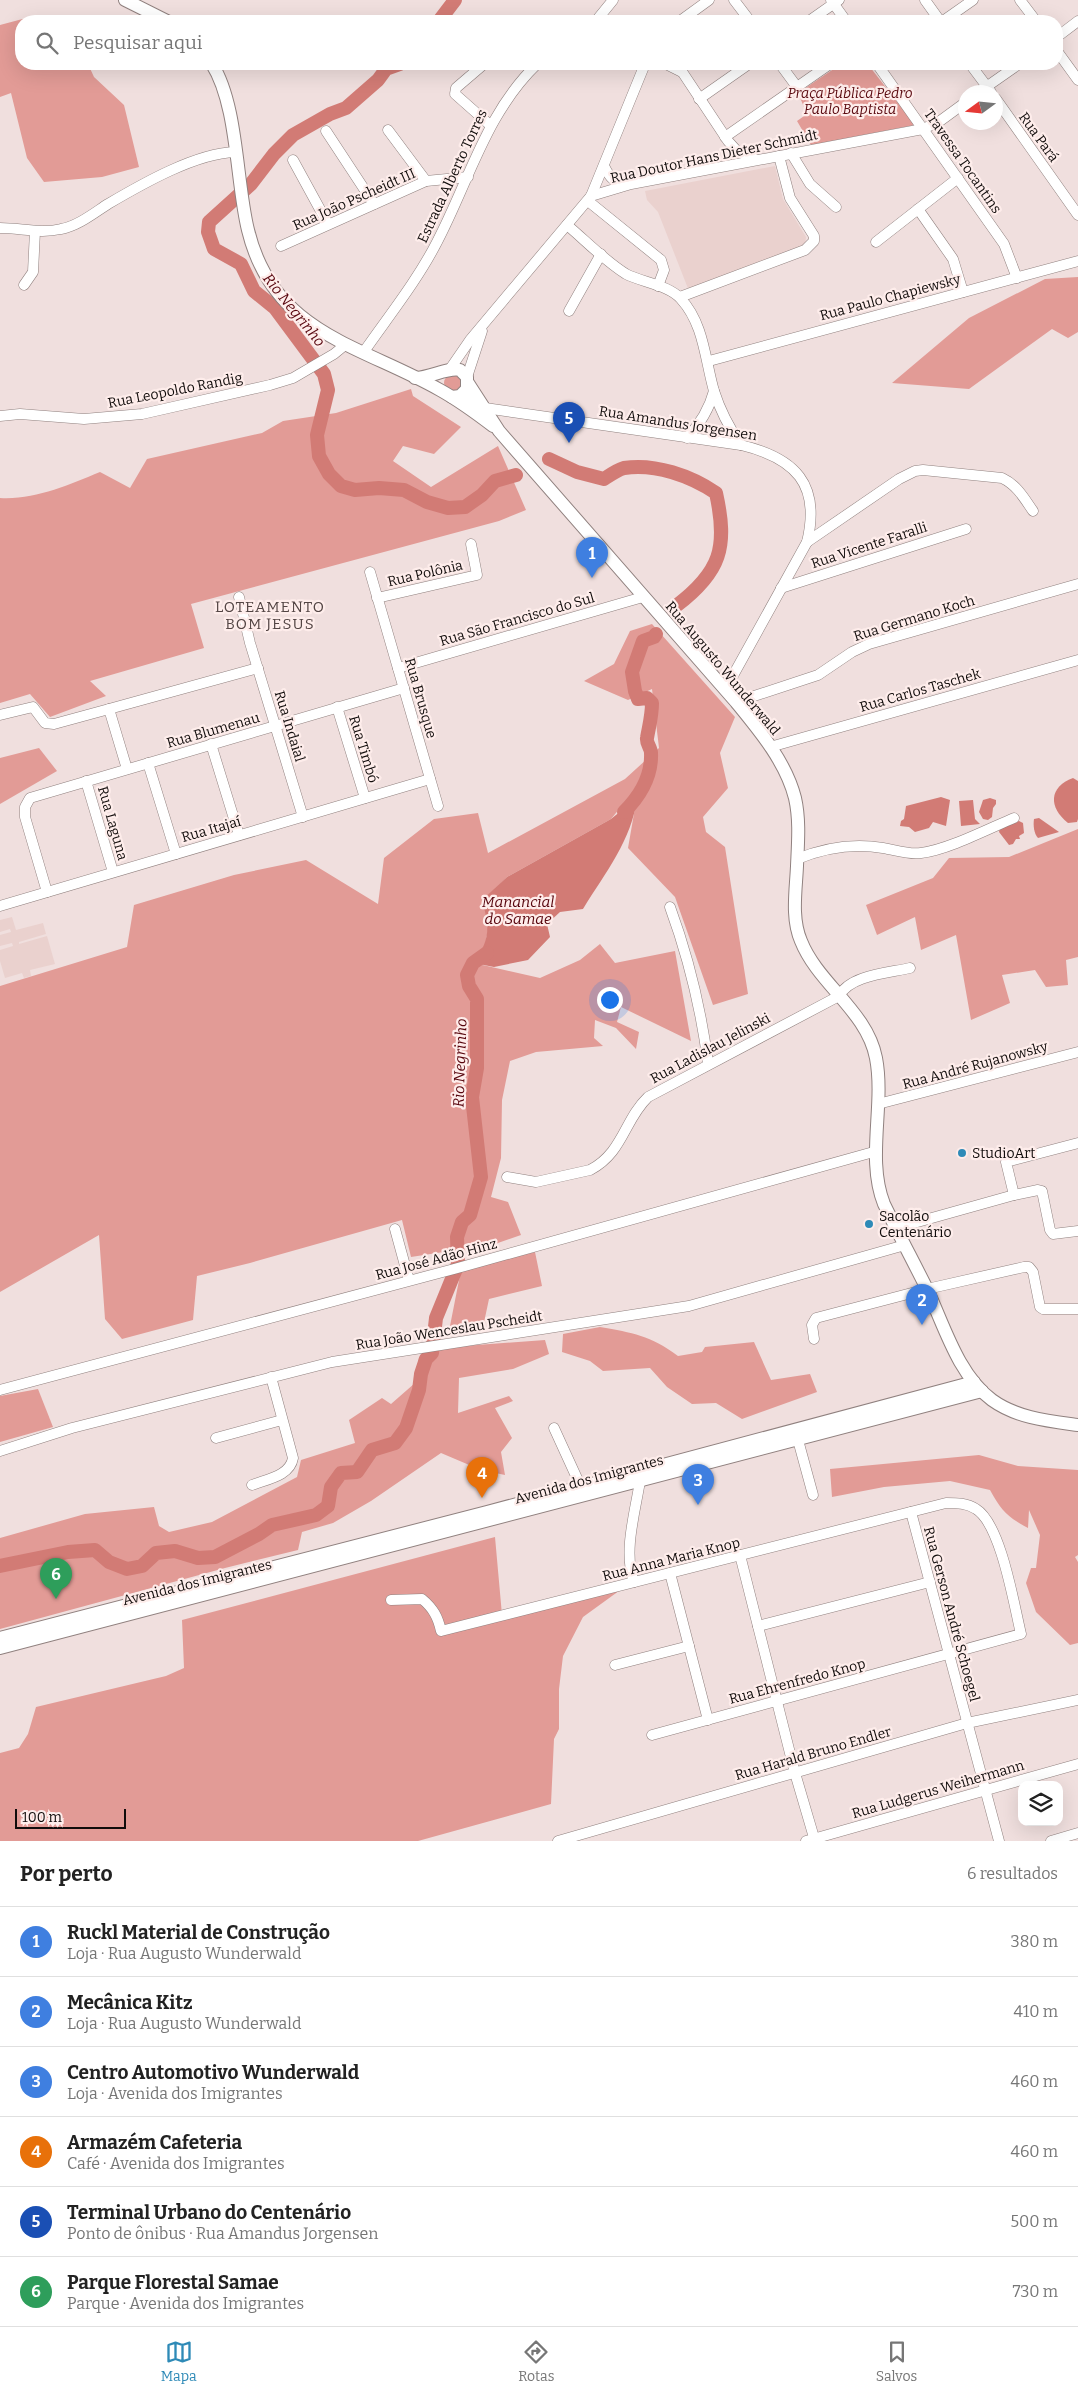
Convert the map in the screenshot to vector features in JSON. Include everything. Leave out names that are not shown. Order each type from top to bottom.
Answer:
[{"type":"main road","points":[[125,0],[155,15]]},
{"type":"main road","name":"Rua Augusto Wunderwald","points":[[214,70],[225,98],[241,195],[252,247],[270,279],[292,308],[308,323],[345,345],[451,395],[499,431]]},
{"type":"main road","points":[[415,378],[426,378],[447,370],[460,370],[468,380],[464,393],[451,395],[440,381],[447,370]]},
{"type":"main road","name":"Rua Augusto Wunderwald","points":[[468,380],[499,431],[736,702],[770,747],[795,798],[798,824],[795,914],[800,940],[812,963],[862,1025],[873,1046],[878,1066],[877,1151],[880,1195],[958,1356],[978,1387],[1012,1411],[1030,1417],[1078,1425]]},
{"type":"main road","name":"Avenida dos Imigrantes","points":[[0,1648],[304,1565],[400,1535],[581,1487],[798,1435],[978,1387]]},
{"type":"main road","name":"Avenida dos Imigrantes","points":[[0,1638],[304,1565],[387,1548],[640,1482],[798,1435]]},
{"type":"main road","points":[[530,1511],[542,1505],[543,1498]]},
{"type":"main road","points":[[478,1524],[476,1519],[487,1512]]},
{"type":"main road","points":[[387,1548],[404,1540],[404,1537],[400,1535]]},
{"type":"street","points":[[601,15],[613,0]]},
{"type":"street","points":[[688,15],[709,0]]},
{"type":"street","points":[[734,0],[745,15]]},
{"type":"street","points":[[925,0],[936,15]]},
{"type":"street","points":[[950,15],[973,0]]},
{"type":"street","points":[[1020,0],[1031,15]]},
{"type":"street","points":[[817,15],[835,1],[843,15]]},
{"type":"street","points":[[1063,33],[1078,22]]},
{"type":"street","points":[[1063,59],[1078,80]]},
{"type":"street","points":[[477,70],[456,88],[455,94],[490,126]]},
{"type":"street","name":"Estrada Alberto Torres","points":[[363,353],[436,244],[490,126],[514,88],[531,70]]},
{"type":"street","points":[[447,370],[486,320],[590,198],[642,70]]},
{"type":"street","points":[[680,70],[727,139],[745,156],[758,160]]},
{"type":"street","points":[[699,99],[740,70]]},
{"type":"street","points":[[784,70],[797,87]]},
{"type":"street","points":[[727,139],[821,70]]},
{"type":"street","name":"Travessa Tocantins","points":[[882,70],[1004,244],[1017,278]]},
{"type":"street","points":[[973,70],[982,85]]},
{"type":"street","points":[[993,85],[1011,70]]},
{"type":"street","name":"Rua Doutor Hans Dieter Schmidt","points":[[590,198],[631,184],[923,128],[940,120],[958,108]]},
{"type":"street","name":"Rua Pará","points":[[1003,109],[1078,215]]},
{"type":"street","points":[[388,130],[426,181]]},
{"type":"street","points":[[326,131],[374,204]]},
{"type":"street","points":[[720,167],[729,160],[730,156],[727,139]]},
{"type":"street","points":[[0,228],[35,231],[63,229],[75,224],[129,192],[198,159],[213,154],[235,152]]},
{"type":"street","points":[[791,153],[810,184],[836,206]]},
{"type":"street","points":[[680,297],[805,250],[814,241],[814,236],[787,190],[779,156]]},
{"type":"street","points":[[293,160],[328,224]]},
{"type":"street","points":[[604,166],[611,179],[616,182],[631,184]]},
{"type":"street","name":"Rua João Pscheidt III","points":[[282,246],[426,181],[468,176]]},
{"type":"street","points":[[876,242],[958,178]]},
{"type":"street","points":[[590,198],[661,260],[664,270],[658,286]]},
{"type":"street","points":[[918,209],[953,259],[963,292]]},
{"type":"street","points":[[567,225],[627,274],[680,297],[695,323],[709,361],[714,391],[732,432],[741,446]]},
{"type":"street","points":[[24,285],[33,272],[35,231]]},
{"type":"street","points":[[569,311],[602,254]]},
{"type":"street","name":"Rua Paulo Chapiewsky","points":[[709,361],[1078,261]]},
{"type":"street","points":[[468,380],[486,320]]},
{"type":"street","name":"Rua Leopoldo Randig","points":[[0,416],[20,414],[84,419],[142,414],[293,378],[319,364],[345,345]]},
{"type":"street","points":[[687,438],[704,417],[711,404],[714,391]]},
{"type":"street","name":"Rua Amandus Jorgensen","points":[[451,395],[485,408],[765,451],[780,458],[801,478],[811,507],[812,522],[807,542],[725,690]]},
{"type":"street","points":[[807,542],[914,471],[923,470],[1002,478],[1012,482],[1033,512]]},
{"type":"street","name":"Rua Vicente Faralli","points":[[781,588],[966,529]]},
{"type":"street","name":"Rua Polônia","points":[[377,598],[477,575],[471,544]]},
{"type":"street","name":"Rua Brusque","points":[[370,572],[438,806]]},
{"type":"street","name":"Rua Germano Koch","points":[[736,702],[818,675],[852,652],[869,644],[1078,584]]},
{"type":"street","name":"Rua Indaial","points":[[239,597],[250,643],[303,816]]},
{"type":"street","name":"Rua São Francisco do Sul","points":[[398,668],[643,597]]},
{"type":"street","name":"Rua Carlos Taschek","points":[[770,747],[1078,660]]},
{"type":"street","points":[[0,715],[33,707],[45,723],[54,724],[258,668]]},
{"type":"street","name":"Rua Blumenau","points":[[47,892],[25,817],[25,807],[30,798],[404,688]]},
{"type":"street","name":"Rua Timbó","points":[[337,707],[365,798]]},
{"type":"street","points":[[109,709],[127,769]]},
{"type":"street","points":[[211,744],[239,835]]},
{"type":"street","points":[[148,763],[176,854]]},
{"type":"street","name":"Rua Itajaí","points":[[0,906],[430,779]]},
{"type":"street","name":"Rua Laguna","points":[[86,781],[113,872]]},
{"type":"street","points":[[797,859],[824,850],[856,846],[910,853],[931,852],[1014,818]]},
{"type":"street","points":[[670,907],[684,945],[695,985],[708,1063]]},
{"type":"street","name":"Rua Ladislau Jelinski","points":[[507,1177],[536,1182],[590,1170],[606,1160],[622,1140],[642,1102],[648,1097],[708,1063],[839,996],[842,990],[854,982],[910,968]]},
{"type":"street","name":"Rua André Rujanowsky","points":[[878,1104],[1078,1052]]},
{"type":"street","points":[[1014,1195],[1006,1162],[1078,1143]]},
{"type":"street","name":"Rua José Adão Hinz","points":[[0,1390],[409,1280],[454,1270],[877,1151]]},
{"type":"street","points":[[896,1228],[1038,1190],[1042,1191],[1050,1230],[1053,1234],[1078,1231]]},
{"type":"street","points":[[395,1229],[409,1280]]},
{"type":"street","name":"Rua João Wenceslau Pscheidt","points":[[0,1451],[72,1428],[332,1362],[689,1306],[905,1245]]},
{"type":"street","points":[[814,1338],[812,1325],[816,1318],[927,1289],[1024,1267],[1029,1267],[1033,1272],[1040,1307],[1043,1309],[1078,1309]]},
{"type":"street","points":[[252,1485],[285,1472],[292,1465],[293,1458],[272,1376]]},
{"type":"street","points":[[216,1438],[282,1420]]},
{"type":"street","points":[[554,1428],[581,1487]]},
{"type":"street","points":[[798,1435],[813,1495]]},
{"type":"street","points":[[634,1582],[631,1574],[630,1555],[640,1482]]},
{"type":"street","name":"Rua Anna Maria Knop","points":[[391,1600],[422,1598],[431,1606],[438,1619],[441,1631],[946,1503],[965,1504],[976,1509],[993,1528],[1021,1634]]},
{"type":"street","name":"Rua Gerson André Schoegel","points":[[911,1512],[999,1841]]},
{"type":"street","points":[[740,1555],[812,1840]]},
{"type":"street","points":[[670,1573],[708,1720]]},
{"type":"street","points":[[758,1626],[930,1582]]},
{"type":"street","name":"Rua Ehrenfredo Knop","points":[[652,1735],[1021,1634]]},
{"type":"street","points":[[615,1665],[689,1646]]},
{"type":"street","name":"Rua Harald Bruno Endler","points":[[563,1840],[967,1723],[1078,1700]]},
{"type":"street","name":"Rua Ludgerus Weihermann","points":[[812,1840],[1078,1764]]},
{"type":"street","points":[[1051,1841],[1078,1833]]},
{"type":"shaded area","points":[[775,166],[783,199],[806,237],[805,247],[689,291],[658,212],[647,200],[645,191]]},
{"type":"shaded area","points":[[12,917],[16,930],[43,923],[46,934],[19,942],[19,944],[47,936],[55,964],[30,970],[31,976],[24,978],[22,973],[5,978],[0,961],[0,950],[13,946],[12,943],[0,946],[0,935],[11,932],[10,929],[0,932],[0,920]]},
{"type":"green space","points":[[15,21],[15,70],[91,70],[94,77],[124,105],[139,167],[102,177],[44,182],[27,158],[11,93],[0,97],[0,25]]},
{"type":"green space","name":"Praça Pública Pedro Paulo Baptista","points":[[832,70],[872,70],[915,125],[811,145],[797,121],[807,114],[798,93]]},
{"type":"green space","points":[[1078,277],[1078,332],[1068,338],[1052,329],[969,389],[892,383],[969,318],[1045,279]]},
{"type":"green space","points":[[453,374],[459,377],[462,383],[459,389],[453,392],[447,389],[444,383],[447,377]]},
{"type":"green space","points":[[411,389],[413,396],[461,427],[434,454],[403,446],[393,461],[431,487],[498,446],[526,510],[499,521],[191,604],[204,648],[90,681],[106,696],[50,717],[30,694],[0,703],[0,498],[26,497],[39,494],[100,472],[130,488],[147,459],[262,433],[283,421],[336,413]]},
{"type":"green space","points":[[652,624],[735,717],[720,753],[728,788],[703,817],[706,832],[725,847],[748,994],[713,1005],[675,897],[628,848],[639,785],[611,819],[507,877],[483,900],[489,924],[485,946],[474,963],[540,978],[580,960],[600,944],[615,963],[675,951],[691,1041],[621,1007],[617,1022],[639,1032],[636,1049],[616,1028],[595,1020],[594,1038],[603,1046],[536,1052],[510,1061],[502,1100],[501,1158],[491,1197],[508,1202],[521,1235],[495,1244],[411,1257],[402,1220],[197,1276],[193,1320],[122,1339],[105,1319],[99,1235],[0,1292],[0,986],[127,947],[134,905],[234,875],[306,860],[378,904],[384,858],[434,819],[478,813],[488,853],[625,779],[659,748],[652,689],[628,700],[584,681],[614,664],[630,631]]},
{"type":"green space","points":[[39,748],[57,771],[0,804],[0,758]]},
{"type":"green space","points":[[1078,829],[1078,957],[1066,960],[1068,985],[1046,987],[1035,970],[1002,975],[1010,1003],[971,1020],[956,935],[921,950],[915,917],[877,935],[866,905],[933,878],[949,858],[1009,857]]},
{"type":"green space","points":[[535,1252],[542,1286],[489,1299],[483,1327],[449,1331],[461,1270]]},
{"type":"green space","points":[[600,1327],[650,1339],[678,1356],[702,1352],[705,1347],[754,1342],[771,1380],[810,1374],[817,1392],[742,1419],[716,1403],[692,1404],[667,1387],[650,1368],[603,1371],[590,1361],[562,1352],[563,1334]]},
{"type":"green space","points":[[545,1340],[549,1354],[513,1369],[459,1378],[458,1413],[509,1396],[513,1401],[495,1408],[512,1438],[501,1452],[505,1475],[481,1470],[441,1453],[371,1501],[333,1523],[302,1532],[298,1550],[0,1629],[0,1538],[85,1514],[154,1507],[159,1526],[169,1532],[212,1522],[297,1477],[301,1460],[355,1443],[349,1420],[382,1398],[391,1404],[415,1383],[419,1357],[438,1348]]},
{"type":"green space","points":[[38,1389],[53,1427],[0,1442],[0,1396]]},
{"type":"green space","points":[[979,1455],[1018,1466],[1078,1470],[1078,1555],[1075,1557],[1078,1562],[1078,1643],[1070,1645],[1036,1612],[1026,1583],[1031,1568],[1036,1568],[1040,1535],[1029,1510],[1028,1528],[1005,1512],[990,1490],[950,1481],[884,1487],[832,1497],[830,1469]]},
{"type":"green space","points":[[495,1537],[502,1615],[623,1588],[583,1617],[563,1656],[559,1689],[559,1729],[554,1739],[551,1804],[418,1841],[0,1841],[0,1753],[19,1748],[28,1734],[36,1707],[166,1676],[184,1668],[182,1620]]},
{"type":"water","points":[[1073,778],[1078,781],[1078,819],[1077,822],[1068,823],[1057,810],[1054,798],[1059,787]]},
{"type":"water","points":[[941,797],[950,800],[946,826],[933,822],[929,828],[915,832],[909,827],[900,826],[901,821],[904,819],[906,806]]},
{"type":"water","name":"Manancial do Samae","points":[[637,798],[630,828],[624,842],[583,909],[560,912],[547,924],[550,937],[528,960],[494,967],[474,963],[483,947],[487,933],[482,900],[507,877],[611,819]]},
{"type":"water","points":[[990,798],[996,800],[992,817],[988,820],[983,819],[979,812],[983,800]]},
{"type":"water","points":[[973,800],[975,819],[980,824],[961,826],[959,801]]},
{"type":"water","points":[[1039,818],[1059,832],[1038,838],[1035,832],[1034,819]]},
{"type":"water","points":[[1019,821],[1023,823],[1024,833],[1019,836],[1020,839],[1016,839],[1013,844],[1009,845],[999,832],[1000,827]]},
{"type":"waterway","name":"Rio Negrinho","points":[[444,15],[455,0]]},
{"type":"waterway","name":"Rio Negrinho","points":[[385,70],[378,80],[346,108],[330,114],[293,135],[274,154],[251,184],[209,222],[208,232],[214,249],[241,264],[254,291],[275,308],[324,374],[328,390],[317,435],[319,456],[329,474],[341,486],[355,490],[379,488],[404,490],[427,502],[448,508],[465,507],[482,495],[495,481],[516,475]]},
{"type":"waterway","name":"Rio Negrinho","points":[[549,459],[577,472],[604,479],[624,468],[648,467],[660,469],[684,476],[716,493],[721,529],[717,557],[712,570],[703,582],[676,606]]},
{"type":"waterway","name":"Rio Negrinho","points":[[624,812],[644,785],[651,761],[647,740],[652,703],[647,698],[638,699],[632,672],[643,641],[654,637],[656,634]]},
{"type":"waterway","name":"Rio Negrinho","points":[[0,1566],[68,1552],[95,1550],[109,1562],[127,1569],[142,1566],[156,1553],[175,1551],[198,1558],[215,1557],[272,1525],[316,1515],[328,1506],[331,1487],[341,1473],[357,1472],[372,1450],[395,1443],[406,1428],[419,1390],[421,1374],[426,1359],[432,1353],[436,1318],[458,1264],[457,1237],[462,1222],[470,1215],[481,1177],[472,1097],[477,1068],[477,999],[469,986],[467,975],[473,963],[487,953]]},
{"type":"place","name":"Terminal Urbano do Centenário","points":[[569,443]]},
{"type":"place","name":"Ruckl Material de Construção","points":[[592,578]]},
{"type":"place","name":"StudioArt","points":[[962,1153]]},
{"type":"place","name":"Sacolão Centenário","points":[[869,1224]]},
{"type":"place","name":"Mecânica Kitz","points":[[922,1325]]},
{"type":"place","name":"Armazém Cafeteria","points":[[482,1498]]},
{"type":"place","name":"Centro Automotivo Wunderwald","points":[[698,1505]]},
{"type":"place","name":"Parque Florestal Samae","points":[[56,1599]]},
{"type":"district","name":"LOTEAMENTO BOM JESUS","points":[[270,616]]}]
